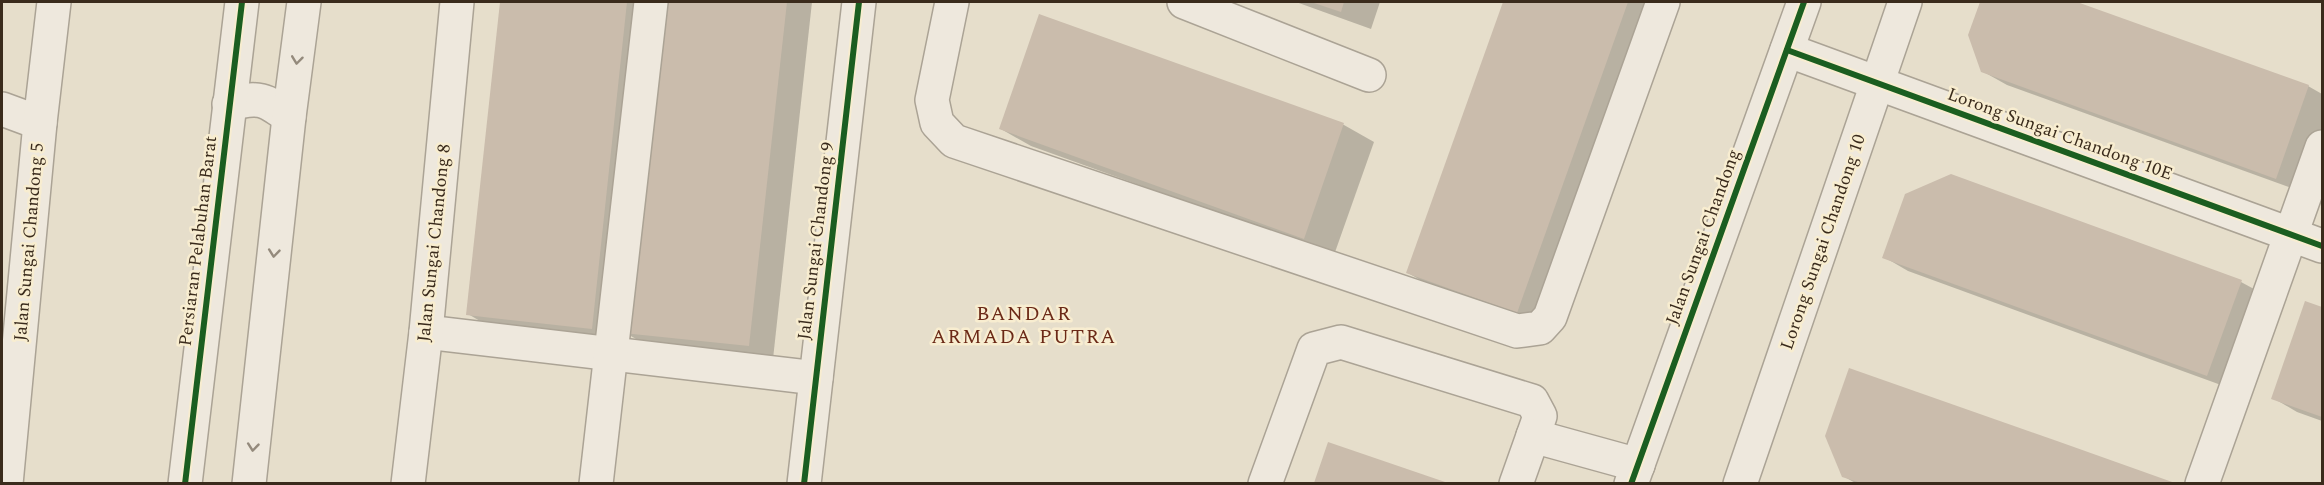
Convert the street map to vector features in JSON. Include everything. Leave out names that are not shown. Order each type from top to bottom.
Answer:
[{"type":"street","name":"Jalan Sungai Chandong 5","points":[[6,483],[40,123],[54,2]]},
{"type":"street","name":"Persiaran Pelabuhan Barat","points":[[185,483],[242,2]]},
{"type":"street","points":[[249,483],[289,117],[304,2]]},
{"type":"street","name":"Jalan Sungai Chandong 8","points":[[408,483],[426,332],[457,2]]},
{"type":"street","points":[[596,483],[651,2]]},
{"type":"street","name":"Jalan Sungai Chandong 9","points":[[804,483],[858,2]]},
{"type":"street","points":[[952,2],[932,100],[936,123],[954,141],[1517,331],[1540,328],[1550,317],[1663,2]]},
{"type":"street","points":[[1184,2],[1369,75]]},
{"type":"street","name":"Jalan Sungai Chandong","points":[[1634,474],[1804,2]]},
{"type":"street","name":"Lorong Sungai Chandong 10","points":[[1740,483],[1905,2]]},
{"type":"street","name":"Lorong Sungai Chandong 10E","points":[[1787,50],[2322,246]]},
{"type":"street","points":[[229,104],[251,98],[271,104],[289,117]]},
{"type":"street","points":[[2,109],[40,123]]},
{"type":"street","points":[[2202,483],[2322,147]]},
{"type":"street","points":[[426,332],[816,378]]},
{"type":"street","points":[[1265,483],[1314,349],[1341,342],[1532,401],[1540,416],[1516,483]]},
{"type":"street","points":[[1533,436],[1634,474]]},
{"type":"building","points":[[500,2],[627,2],[592,329],[466,315]]},
{"type":"building","points":[[659,2],[787,2],[749,346],[623,333]]},
{"type":"building","points":[[1311,2],[1344,2],[1341,12]]},
{"type":"building","points":[[1503,2],[1628,2],[1517,313],[1406,273]]},
{"type":"building","points":[[1980,2],[2077,2],[2309,85],[2276,179],[1981,72],[1968,35]]},
{"type":"building","points":[[1039,14],[1344,123],[1304,239],[999,129]]},
{"type":"building","points":[[1951,174],[2242,280],[2207,376],[1882,258],[1905,194]]},
{"type":"building","points":[[2305,301],[2322,307],[2322,417],[2271,399]]},
{"type":"building","points":[[1849,368],[2175,483],[1861,483],[1842,477],[1825,436]]},
{"type":"building","points":[[1328,442],[1448,483],[1314,483]]},
{"type":"cycle path","points":[[185,484],[242,2]]},
{"type":"cycle path","points":[[804,484],[859,2]]},
{"type":"cycle path","points":[[1631,484],[1804,2]]},
{"type":"cycle path","points":[[1787,50],[2322,246]]},
{"type":"district","name":"BANDAR ARMADA PUTRA","points":[[1024,326]]}]
